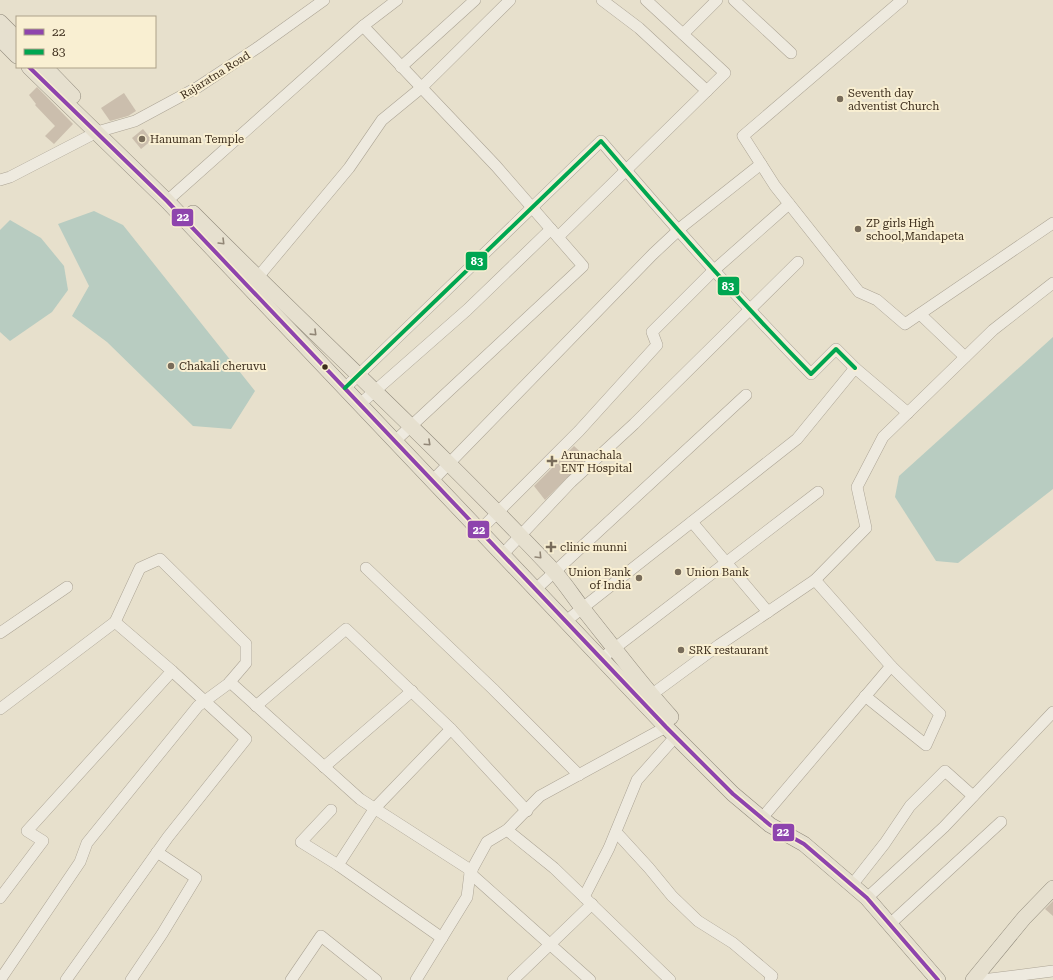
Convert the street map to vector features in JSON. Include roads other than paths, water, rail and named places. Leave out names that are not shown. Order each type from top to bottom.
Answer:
[{"type":"main road","points":[[0,22],[16,38]]},
{"type":"main road","points":[[0,39],[16,55]]},
{"type":"main road","points":[[30,68],[101,131],[171,198],[254,283],[345,388],[602,658],[647,698],[747,796],[765,815],[770,825],[804,844],[867,898],[938,980]]},
{"type":"main road","points":[[46,68],[101,131]]},
{"type":"main road","points":[[254,283],[358,375],[498,512],[555,572],[615,648],[647,698],[671,731],[733,794],[765,815]]},
{"type":"main road","points":[[973,980],[1024,918],[1053,888]]},
{"type":"street","points":[[171,198],[363,26],[397,0]]},
{"type":"street","points":[[401,67],[476,0]]},
{"type":"street","points":[[254,283],[349,168],[382,120],[421,88],[510,0]]},
{"type":"street","points":[[602,0],[639,28],[707,91]]},
{"type":"street","points":[[360,404],[626,171],[725,73],[646,0]]},
{"type":"street","points":[[683,34],[717,0]]},
{"type":"street","points":[[734,0],[791,53]]},
{"type":"street","points":[[902,0],[743,136],[761,164],[789,204],[859,292],[877,300],[906,324],[1053,223]]},
{"type":"street","name":"Rajaratna Road","points":[[0,180],[10,177],[101,131],[135,121],[198,87],[257,48],[317,2]]},
{"type":"street","points":[[363,26],[496,166],[583,266],[395,441]]},
{"type":"street","points":[[345,388],[601,142],[677,231],[749,311],[811,374],[836,349],[855,368],[908,412]]},
{"type":"street","points":[[432,480],[653,254],[677,231],[761,164]]},
{"type":"street","points":[[480,530],[579,431],[657,346],[652,332],[714,271],[789,204]]},
{"type":"street","points":[[503,554],[571,482],[634,424],[798,262]]},
{"type":"street","points":[[647,698],[815,580],[866,528],[858,487],[883,437],[993,330],[1053,283]]},
{"type":"street","points":[[920,314],[966,357]]},
{"type":"street","points":[[566,621],[797,439],[855,368]]},
{"type":"street","points":[[536,589],[746,395]]},
{"type":"street","points":[[602,658],[818,492]]},
{"type":"street","points":[[692,522],[768,612]]},
{"type":"street","points":[[0,709],[115,622],[140,568],[160,559],[246,644],[246,663],[230,682],[198,706],[87,842],[80,862],[0,980]]},
{"type":"street","points":[[366,568],[493,688],[579,775]]},
{"type":"street","points":[[815,580],[891,666],[940,714],[926,745],[865,696]]},
{"type":"street","points":[[0,633],[67,587]]},
{"type":"street","points":[[66,980],[157,852],[246,739],[172,671],[115,622]]},
{"type":"street","points":[[256,706],[346,629],[451,729],[527,811]]},
{"type":"street","points":[[765,815],[891,666]]},
{"type":"street","points":[[0,898],[43,840],[27,831],[172,671]]},
{"type":"street","points":[[230,682],[360,799],[471,872],[590,980]]},
{"type":"street","points":[[324,767],[412,691]]},
{"type":"street","points":[[867,898],[944,827],[1053,712]]},
{"type":"street","points":[[338,865],[375,808],[451,729]]},
{"type":"street","points":[[416,980],[467,897],[471,872],[487,842],[506,830],[527,811],[540,796],[579,775],[671,731]]},
{"type":"street","points":[[513,980],[550,944],[588,900],[637,780],[671,731]]},
{"type":"street","points":[[852,885],[885,843],[910,806],[945,770],[973,796]]},
{"type":"street","points":[[331,810],[302,842],[338,865],[442,938]]},
{"type":"street","points":[[890,924],[1001,822]]},
{"type":"street","points":[[506,830],[554,868],[670,980]]},
{"type":"street","points":[[616,832],[672,896],[698,921],[733,943],[772,976],[770,980]]},
{"type":"street","points":[[131,980],[162,934],[196,878],[157,852]]},
{"type":"street","points":[[290,980],[321,936],[376,980]]},
{"type":"street","points":[[982,980],[1053,972]]},
{"type":"place","name":"Seventh day adventist Church","points":[[840,99]]},
{"type":"place","name":"Hanuman Temple","points":[[142,139]]},
{"type":"place","name":"ZP girls High school,Mandapeta","points":[[858,229]]},
{"type":"place","name":"Chakali cheruvu","points":[[171,366]]},
{"type":"place","name":"Arunachala ENT Hospital","points":[[552,461]]},
{"type":"place","name":"clinic munni","points":[[551,547]]},
{"type":"place","name":"Union Bank","points":[[678,572]]},
{"type":"place","name":"Union Bank of India","points":[[639,578]]},
{"type":"place","name":"SRK restaurant","points":[[681,650]]}]
